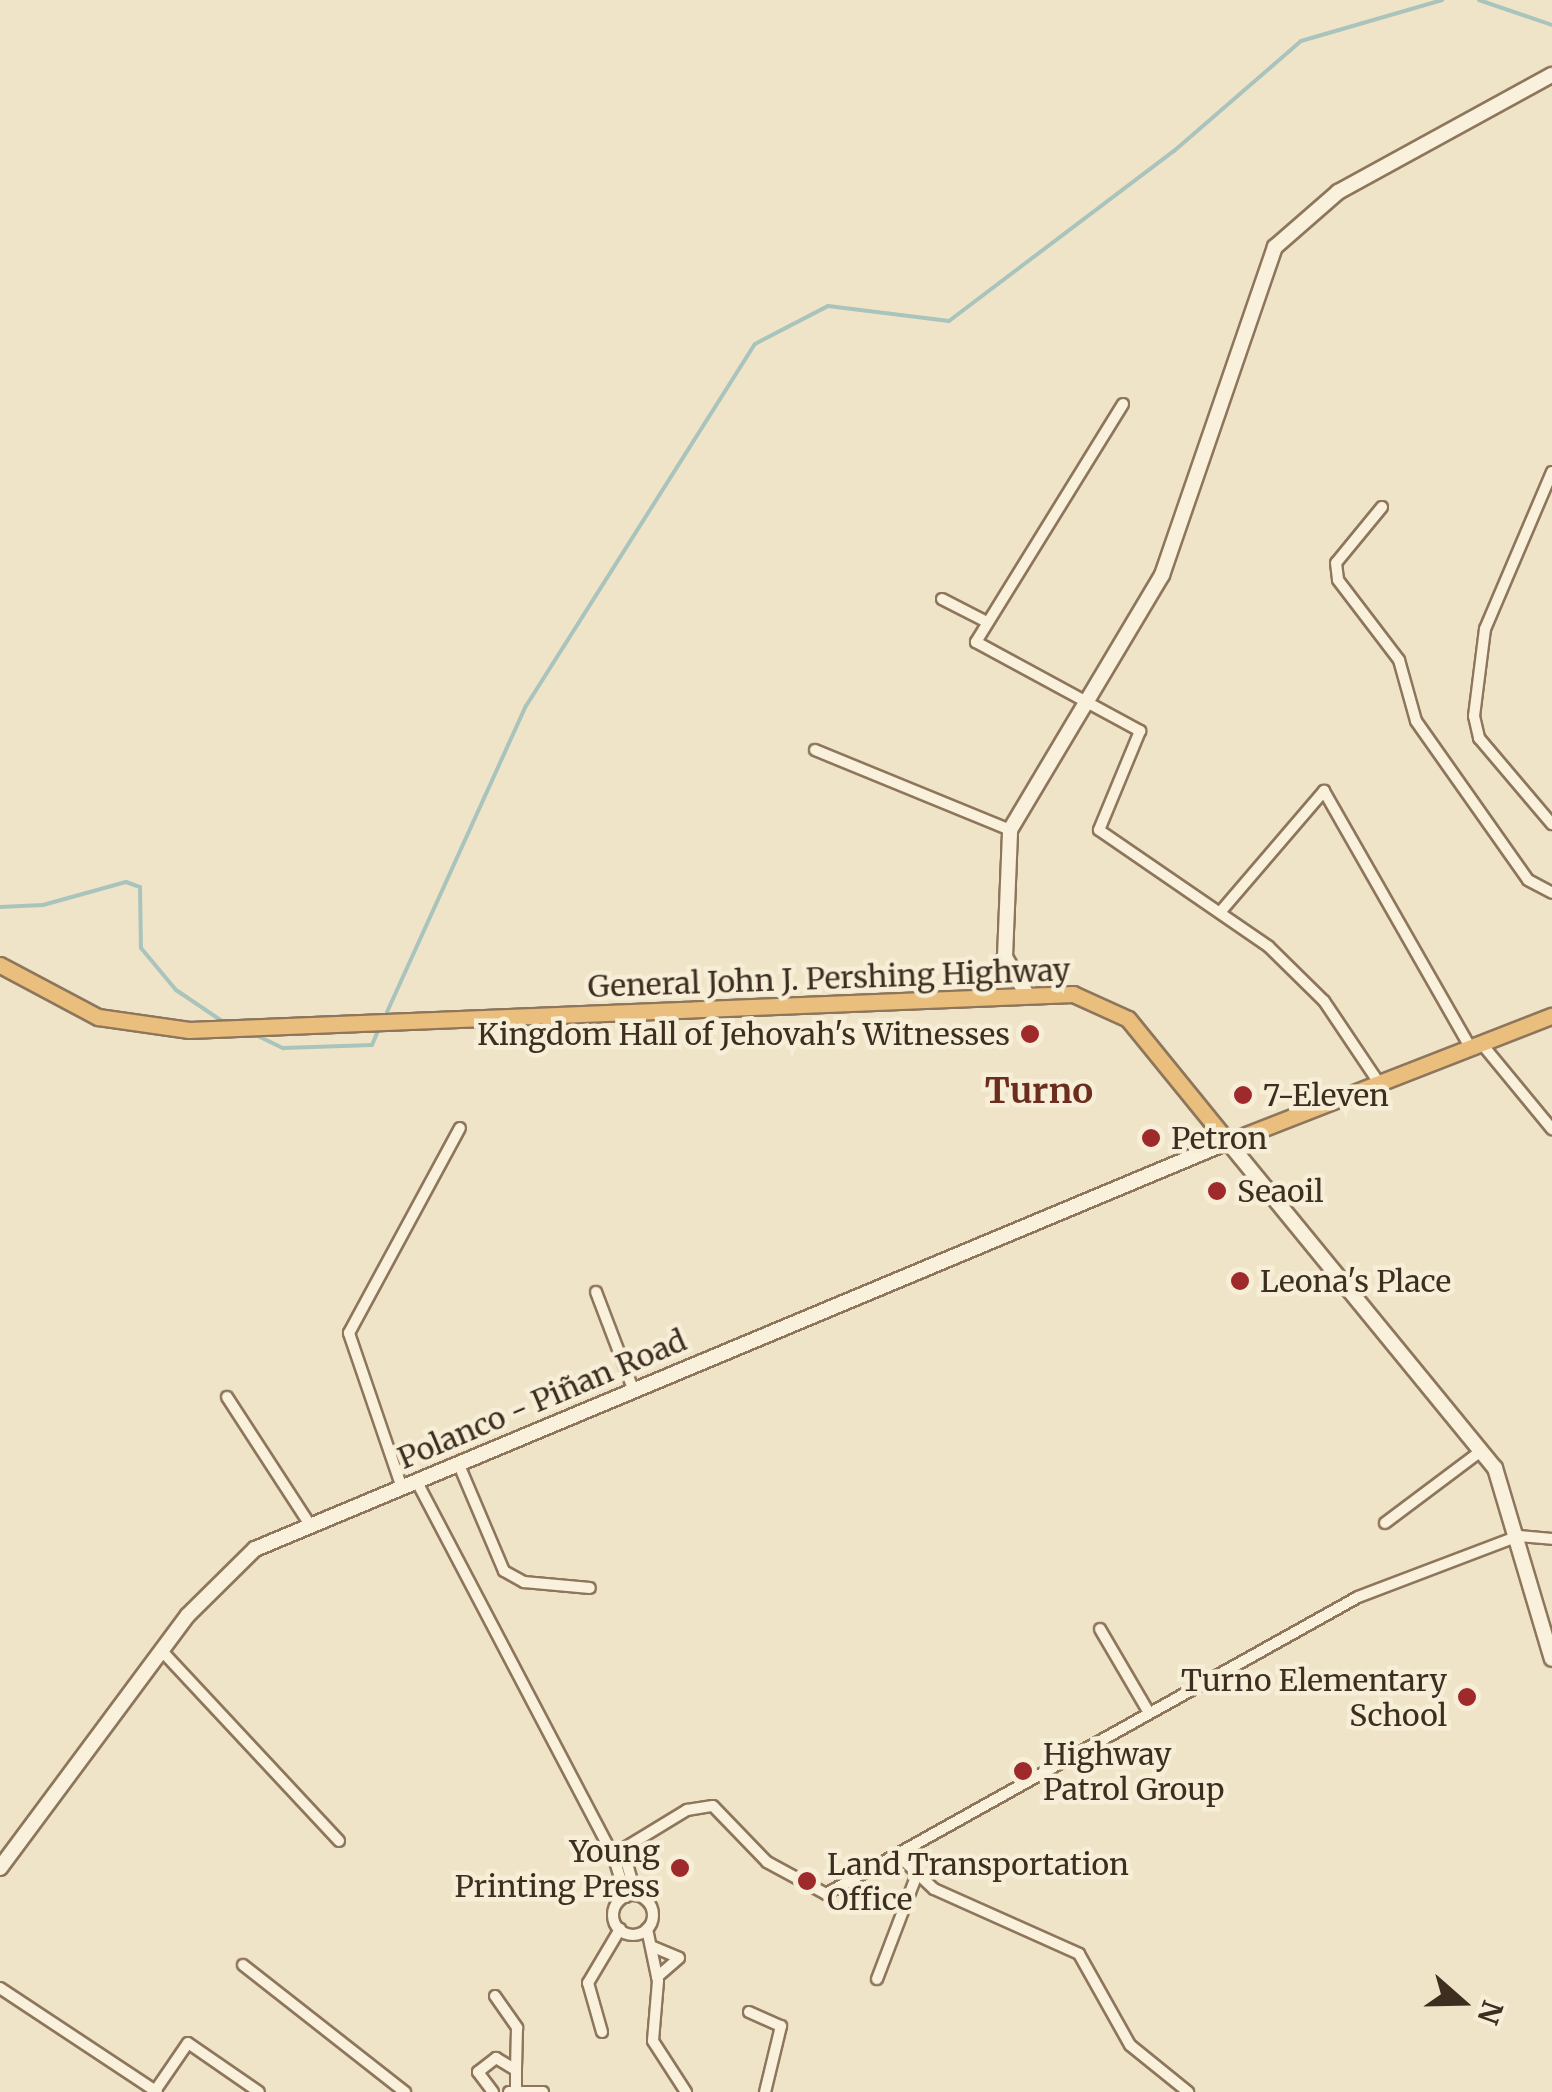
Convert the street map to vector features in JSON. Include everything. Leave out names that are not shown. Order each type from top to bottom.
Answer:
[{"type":"highway","name":"General John J. Pershing Highway","points":[[0,965],[98,1017],[189,1030],[1074,994],[1115,1009],[1228,1142]]},
{"type":"highway","points":[[1228,1142],[1552,1016]]},
{"type":"main road","points":[[980,996],[1004,957],[1010,830],[1172,554],[1275,246],[1338,192],[1552,75]]},
{"type":"main road","points":[[1004,957],[1026,993]]},
{"type":"main road","name":"Polanco - Piñan Road","points":[[0,1868],[161,1650],[233,1567],[310,1525],[1228,1142]]},
{"type":"main road","name":"General John J. Pershing Highway","points":[[1228,1142],[1481,1451],[1506,1488],[1552,1659]]},
{"type":"street","points":[[1123,404],[985,622],[978,644],[1142,735],[1099,830],[1222,910],[1324,1001],[1379,1083]]},
{"type":"street","points":[[1552,472],[1485,629],[1474,716],[1478,738],[1552,824]]},
{"type":"street","points":[[1382,508],[1336,563],[1338,580],[1399,660],[1416,721],[1528,880],[1552,893]]},
{"type":"street","points":[[942,599],[985,622]]},
{"type":"street","points":[[816,750],[1010,830]]},
{"type":"street","points":[[1222,910],[1324,791],[1476,1045],[1552,1129]]},
{"type":"street","points":[[460,1128],[349,1333],[410,1485],[618,1852],[631,1896],[652,1908],[647,1929],[657,1977],[653,2040],[686,2092]]},
{"type":"street","points":[[596,1292],[633,1389]]},
{"type":"street","points":[[227,1397],[310,1525]]},
{"type":"street","points":[[1385,1522],[1481,1451]]},
{"type":"street","points":[[458,1465],[504,1570],[524,1582],[590,1588]]},
{"type":"street","points":[[618,1852],[697,1805],[722,1812],[766,1862],[812,1892],[844,1887],[1358,1597],[1519,1536],[1552,1539]]},
{"type":"street","points":[[1100,1629],[1149,1713]]},
{"type":"street","points":[[161,1650],[339,1842]]},
{"type":"street","points":[[898,1854],[916,1877],[1078,1954],[1130,2044],[1188,2092]]},
{"type":"street","points":[[877,1979],[916,1877]]},
{"type":"street","points":[[602,2032],[588,1982],[620,1929],[614,1911],[631,1896]]},
{"type":"street","points":[[620,1929],[647,1929]]},
{"type":"street","points":[[652,1946],[679,1958],[657,1977]]},
{"type":"street","points":[[243,1965],[405,2092]]},
{"type":"street","points":[[0,1988],[156,2091],[188,2043],[258,2092]]},
{"type":"street","points":[[495,1996],[517,2028],[513,2090],[543,2092]]},
{"type":"street","points":[[748,2012],[780,2026],[765,2092]]},
{"type":"street","points":[[493,2092],[480,2080],[482,2064],[496,2058],[516,2070]]},
{"type":"waterway","points":[[387,1012],[526,706],[755,344],[828,306],[949,321],[1174,151],[1301,41],[1442,0]]},
{"type":"waterway","points":[[1479,0],[1552,25]]},
{"type":"waterway","points":[[0,907],[43,905],[126,882],[140,887],[141,948],[176,990],[222,1021]]},
{"type":"waterway","points":[[258,1036],[283,1048],[372,1045],[377,1033]]},
{"type":"place","name":"Kingdom Hall of Jehovah's Witnesses","points":[[1030,1034]]},
{"type":"place","name":"7-Eleven","points":[[1243,1095]]},
{"type":"place","name":"Petron","points":[[1151,1138]]},
{"type":"place","name":"Seaoil","points":[[1217,1191]]},
{"type":"place","name":"Leona's Place","points":[[1240,1281]]},
{"type":"place","name":"Turno Elementary School","points":[[1467,1697]]},
{"type":"place","name":"Highway Patrol Group","points":[[1023,1771]]},
{"type":"place","name":"Young Printing Press","points":[[680,1868]]},
{"type":"place","name":"Land Transportation Office","points":[[807,1881]]},
{"type":"district","name":"Turno","points":[[1039,1091]]}]
